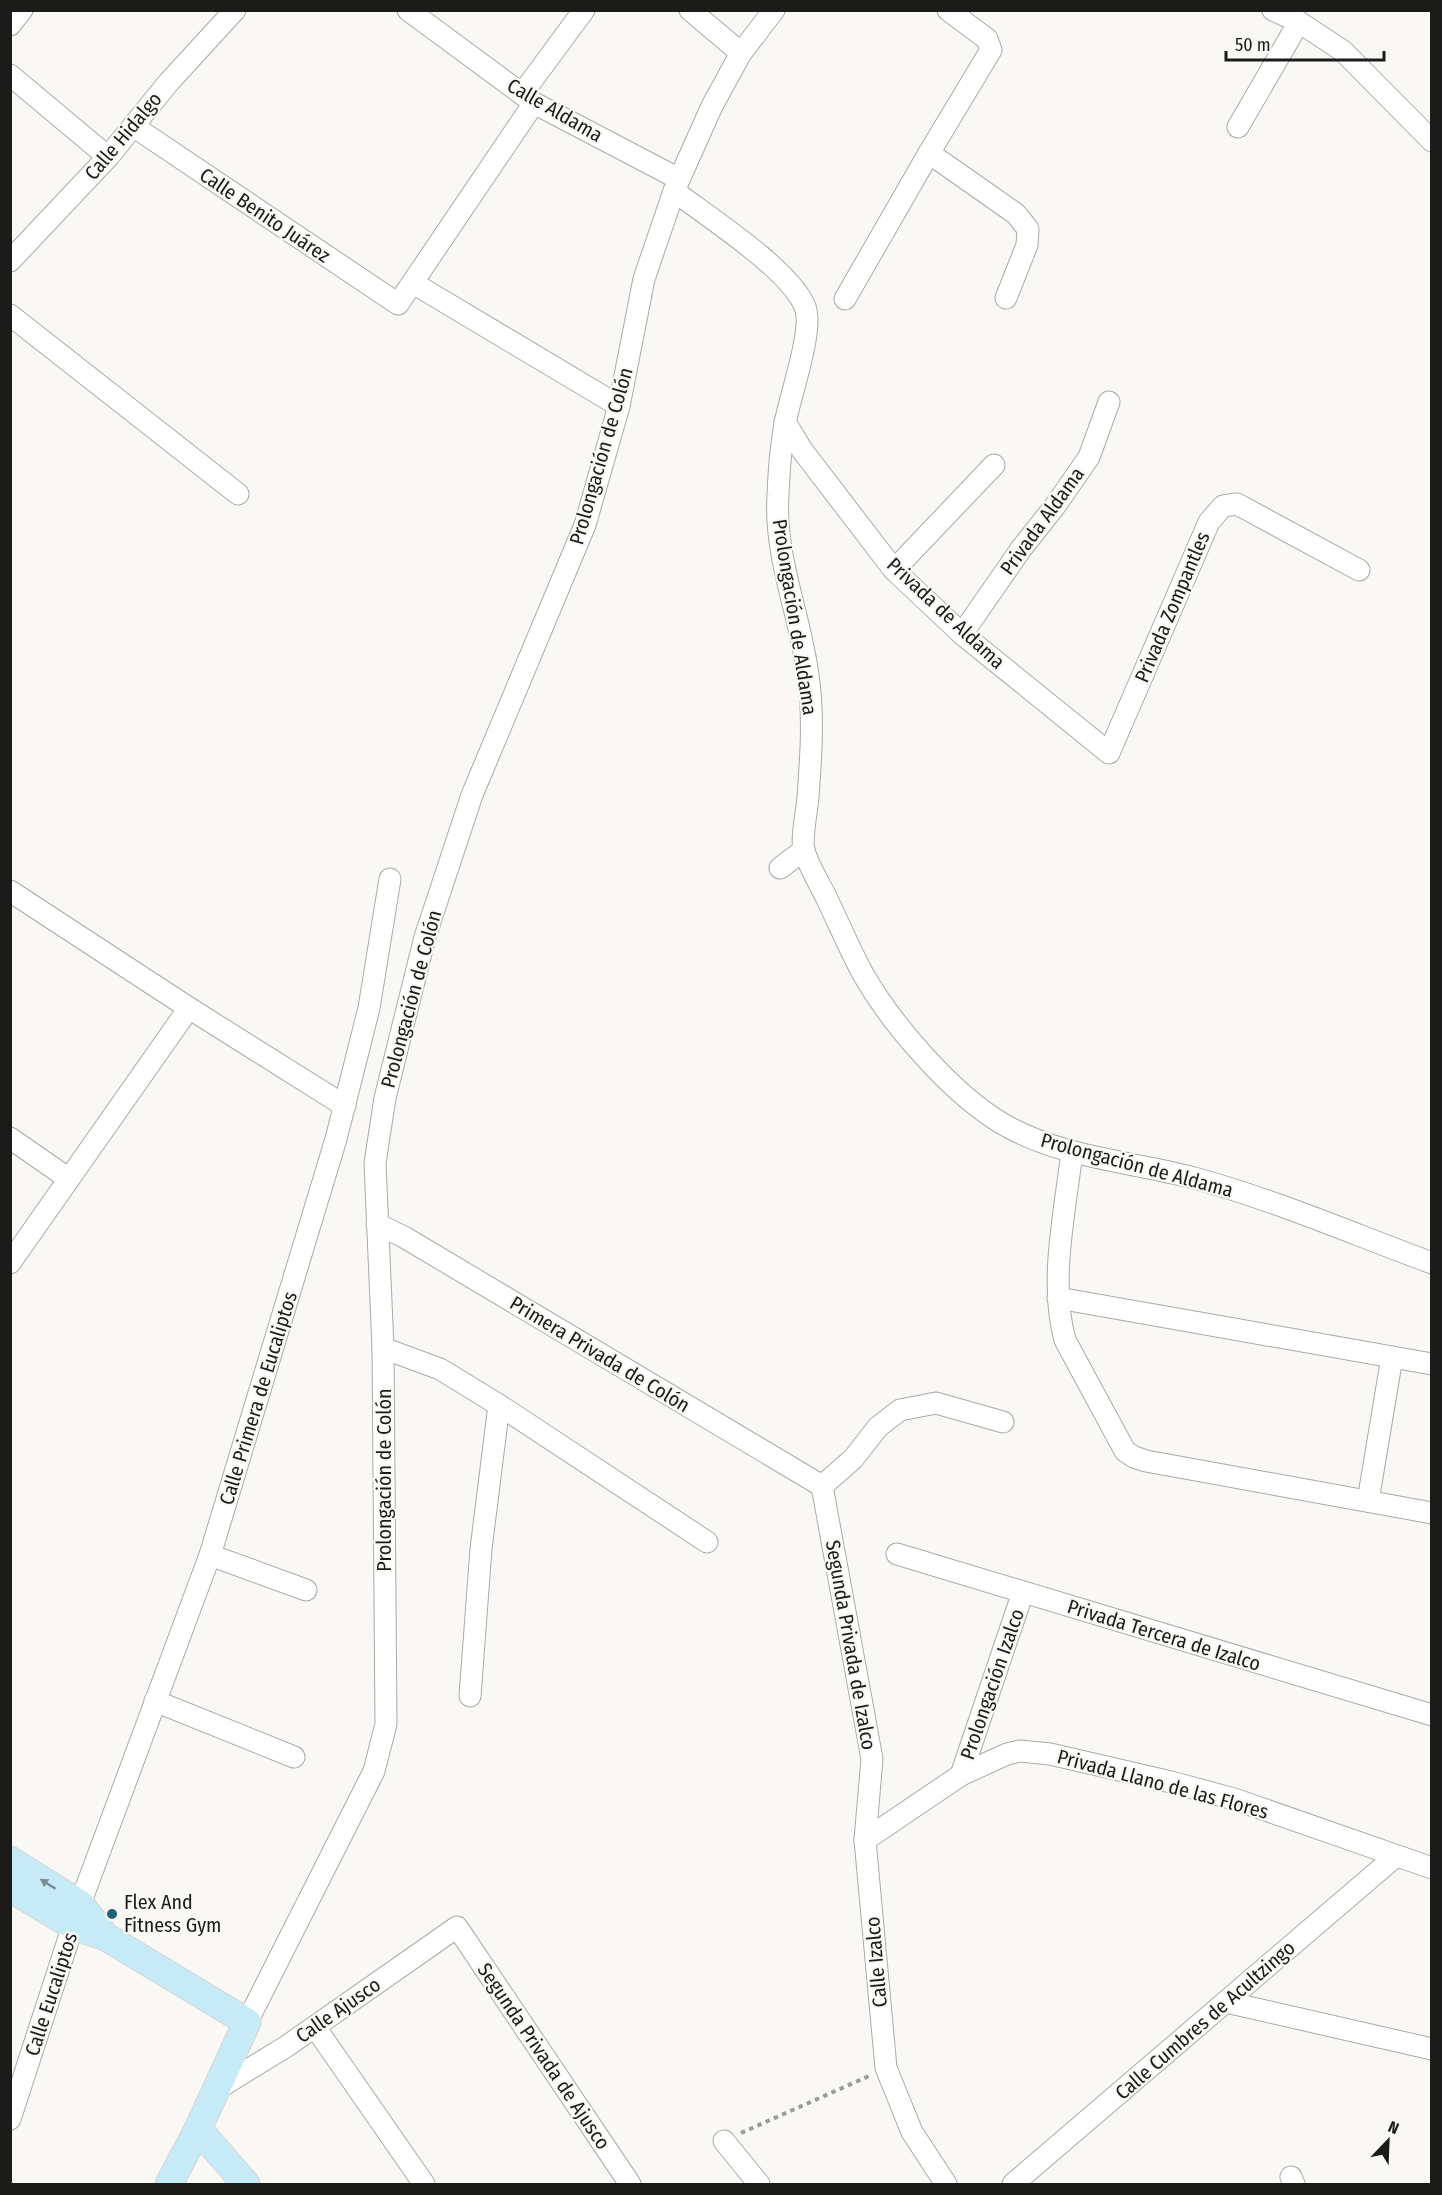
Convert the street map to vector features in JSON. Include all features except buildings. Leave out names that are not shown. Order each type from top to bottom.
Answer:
[{"type":"main road","points":[[10,1860],[76,1915],[106,1936],[247,2022],[198,2129],[169,2184]]},
{"type":"main road","points":[[10,1888],[76,1915]]},
{"type":"main road","points":[[198,2129],[246,2184]]},
{"type":"street","points":[[10,25],[21,10]]},
{"type":"street","name":"Calle Hidalgo","points":[[10,261],[108,157],[169,82],[235,10]]},
{"type":"street","name":"Calle Aldama","points":[[408,10],[528,98],[677,185]]},
{"type":"street","points":[[584,10],[413,283],[619,406]]},
{"type":"street","points":[[690,10],[741,54]]},
{"type":"street","name":"Prolongación de Colón","points":[[247,2022],[374,1771],[386,1724],[383,1348],[375,1163],[385,1098],[425,937],[472,795],[585,525],[619,406],[644,279],[677,185],[712,106],[741,54],[774,10]]},
{"type":"street","points":[[845,299],[929,153],[992,50],[987,39],[948,10]]},
{"type":"street","points":[[1273,10],[1299,22],[1343,51],[1431,141]]},
{"type":"street","points":[[1238,127],[1299,22]]},
{"type":"street","points":[[10,75],[108,157]]},
{"type":"street","name":"Calle Benito Juárez","points":[[133,126],[398,304],[413,283]]},
{"type":"street","points":[[929,153],[1016,214],[1028,229],[1027,245],[1006,298]]},
{"type":"street","name":"Prolongación de Aldama","points":[[677,185],[763,258],[805,304],[807,324],[785,422],[777,500],[781,556],[804,647],[812,726],[804,850],[863,974],[879,999],[925,1056],[952,1084],[1003,1124],[1038,1141],[1072,1152],[1148,1167],[1243,1193],[1431,1263]]},
{"type":"street","points":[[10,315],[238,494]]},
{"type":"street","name":"Privada Aldama","points":[[963,634],[1021,549],[1089,457],[1109,402]]},
{"type":"street","name":"Privada de Aldama","points":[[785,422],[802,450],[894,570],[963,634],[1109,753]]},
{"type":"street","points":[[894,570],[994,465]]},
{"type":"street","name":"Privada Zompantles","points":[[1109,753],[1209,522],[1223,506],[1237,504],[1359,570]]},
{"type":"street","points":[[780,868],[804,850]]},
{"type":"street","name":"Calle Primera de Eucaliptos","points":[[76,1915],[210,1555],[345,1106],[369,1008],[390,879]]},
{"type":"street","points":[[10,891],[345,1106]]},
{"type":"street","points":[[10,1263],[189,1008]]},
{"type":"street","points":[[10,1138],[69,1179]]},
{"type":"street","points":[[1072,1152],[1058,1270],[1059,1320],[1065,1340],[1125,1451],[1134,1457],[1431,1513]]},
{"type":"street","name":"Primera Privada de Colón","points":[[377,1224],[404,1237],[822,1486]]},
{"type":"street","points":[[1058,1298],[1431,1364]]},
{"type":"street","points":[[383,1348],[440,1369],[707,1542]]},
{"type":"street","points":[[1368,1501],[1392,1357]]},
{"type":"street","points":[[822,1486],[853,1459],[878,1427],[900,1410],[936,1403],[1003,1422]]},
{"type":"street","points":[[470,1696],[481,1549],[499,1406]]},
{"type":"street","name":"Segunda Privada de Izalco","points":[[822,1486],[872,1759],[865,1840]]},
{"type":"street","name":"Privada Tercera de Izalco","points":[[897,1554],[1431,1715]]},
{"type":"street","points":[[210,1555],[306,1590]]},
{"type":"street","name":"Prolongación Izalco","points":[[961,1775],[1023,1592]]},
{"type":"street","points":[[155,1701],[294,1757]]},
{"type":"street","name":"Privada Llano de las Flores","points":[[961,1775],[1007,1754],[1020,1751],[1050,1754],[1234,1799],[1431,1868]]},
{"type":"street","points":[[865,1840],[961,1775]]},
{"type":"street","name":"Calle Izalco","points":[[865,1840],[886,2068],[912,2132],[946,2184]]},
{"type":"street","name":"Calle Cumbres de Acultzingo","points":[[1013,2184],[1396,1856]]},
{"type":"street","name":"Calle Eucaliptos","points":[[10,2119],[76,1915]]},
{"type":"street","name":"Calle Ajusco","points":[[217,2089],[315,2026],[457,1927]]},
{"type":"street","name":"Segunda Privada de Ajusco","points":[[457,1927],[630,2184]]},
{"type":"street","points":[[1226,2002],[1431,2049]]},
{"type":"street","points":[[315,2026],[424,2184]]},
{"type":"street","points":[[724,2141],[759,2184]]},
{"type":"path","points":[[724,2141],[886,2068]]},
{"type":"place","name":"Flex And Fitness Gym","points":[[112,1914]]}]
